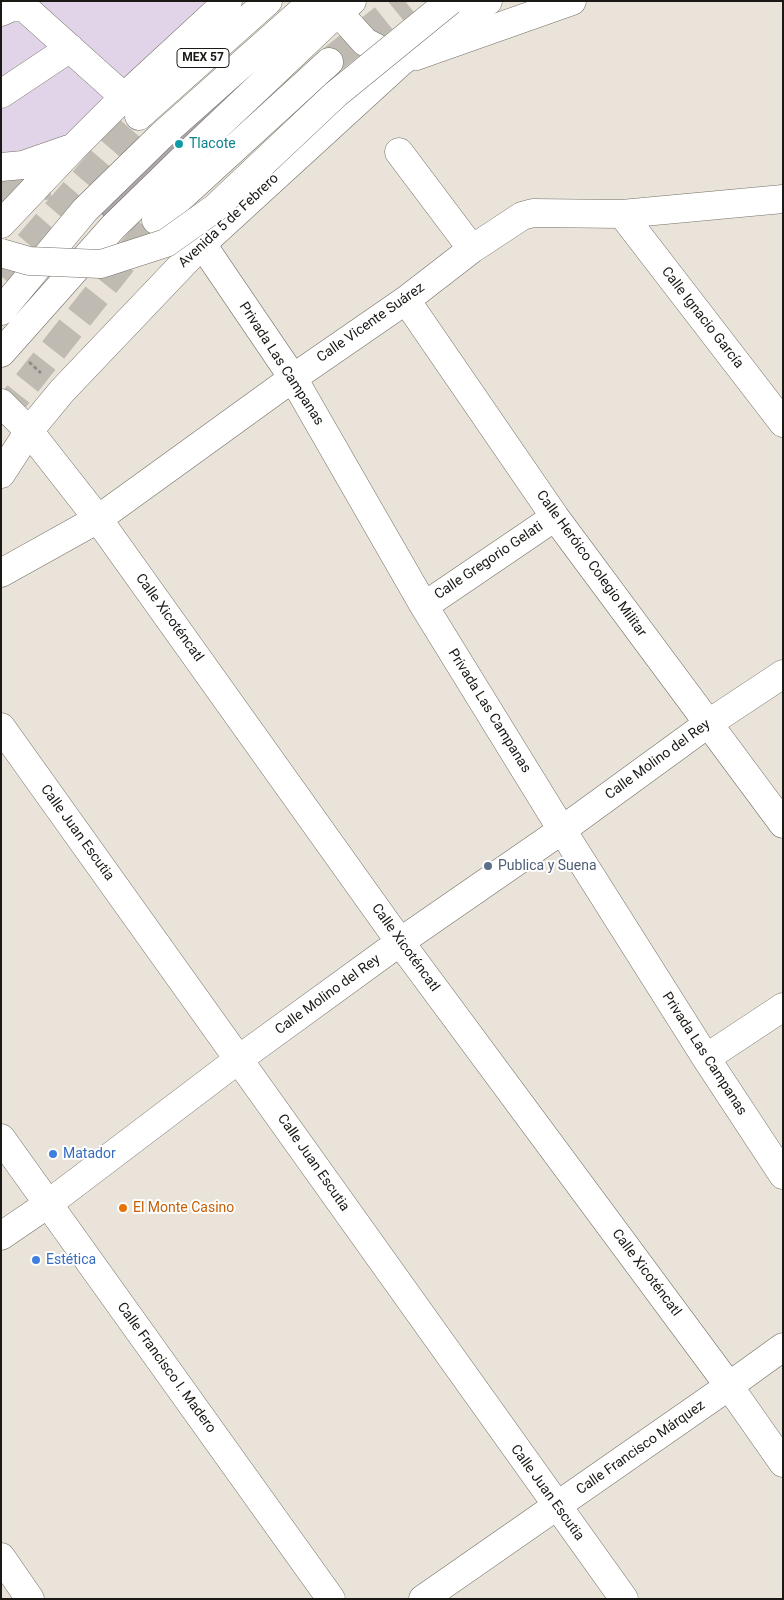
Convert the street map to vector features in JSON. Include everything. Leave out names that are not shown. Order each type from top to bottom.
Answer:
[{"type":"main road","points":[[1,224],[72,148],[131,106],[228,1]]},
{"type":"main road","name":"MEX 57","points":[[131,106],[268,1]]},
{"type":"main road","points":[[1,311],[86,210],[162,135],[313,1]]},
{"type":"main road","points":[[1,253],[29,261],[101,264],[166,243],[216,208],[336,94],[450,1]]},
{"type":"main road","name":"Avenida 5 de Febrero","points":[[1,474],[29,431],[62,391],[202,244],[402,61],[488,1]]},
{"type":"main road","points":[[1,353],[113,227],[339,5],[365,42],[402,61],[572,1]]},
{"type":"main road","points":[[1,12],[12,8],[25,8],[131,106]]},
{"type":"main road","points":[[1,94],[70,48]]},
{"type":"main road","points":[[156,220],[329,62]]},
{"type":"main road","points":[[1,167],[23,165],[72,148]]},
{"type":"main road","points":[[399,152],[472,249]]},
{"type":"main road","name":"Calle Vicente Suárez","points":[[1,573],[98,519],[293,378],[406,300],[472,249],[522,216],[533,213],[622,214],[783,199]]},
{"type":"main road","name":"Calle Ignacio García","points":[[622,214],[783,423]]},
{"type":"main road","name":"Privada Las Campanas","points":[[202,244],[293,378],[424,606],[562,830],[706,1058],[783,1175]]},
{"type":"main road","name":"Calle Heróico Colegio Militar","points":[[406,300],[555,517],[783,824]]},
{"type":"main road","name":"Calle Xicoténcatl","points":[[1,403],[29,431],[98,519],[400,942],[729,1386],[783,1463]]},
{"type":"main road","name":"Calle Gregorio Gelati","points":[[424,606],[555,517]]},
{"type":"main road","name":"Calle Molino del Rey","points":[[1,1236],[48,1204],[239,1059],[400,942],[562,830],[709,723],[783,674]]},
{"type":"main road","name":"Calle Juan Escutia","points":[[1,727],[624,1599]]},
{"type":"main road","points":[[706,1058],[783,1007]]},
{"type":"main road","name":"Calle Francisco I. Madero","points":[[1,1138],[331,1599]]},
{"type":"main road","name":"Calle Francisco Márquez","points":[[423,1599],[783,1347]]},
{"type":"main road","points":[[1,1557],[30,1599]]},
{"type":"shaded area","points":[[1,1],[228,1],[73,148],[1,167]]},
{"type":"building","name":"Tlacote","points":[[250,69],[259,78],[108,220],[99,210]]},
{"type":"tunnel","points":[[329,62],[405,1]]},
{"type":"tunnel","points":[[1,276],[139,116]]},
{"type":"tunnel","points":[[1,195],[49,185]]},
{"type":"tunnel","points":[[1,416],[156,220]]},
{"type":"place","name":"Tlacote","points":[[179,144]]},
{"type":"place","name":"Publica y Suena","points":[[488,866]]},
{"type":"place","name":"Matador","points":[[53,1154]]},
{"type":"place","name":"El Monte Casino","points":[[123,1208]]},
{"type":"place","name":"Estética","points":[[36,1260]]}]
